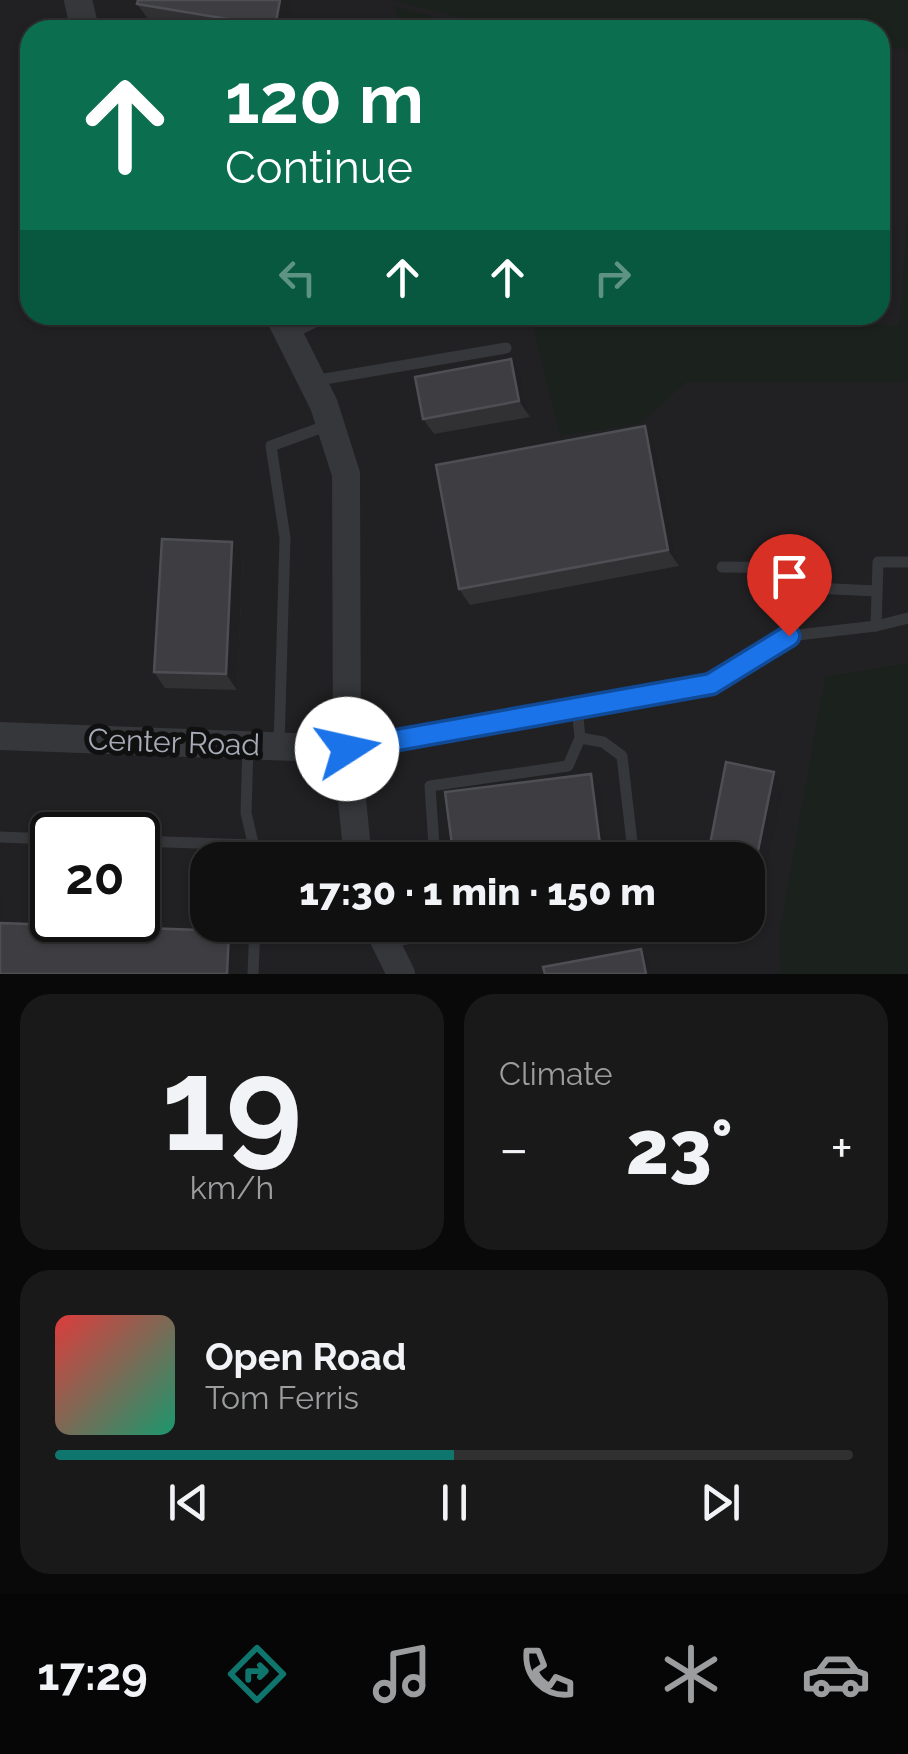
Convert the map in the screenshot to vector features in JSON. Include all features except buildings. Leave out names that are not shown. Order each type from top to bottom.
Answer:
[{"type":"street","points":[[286,325],[314,382],[346,474],[347,749],[356,842]]},
{"type":"street","name":"Center Road","points":[[0,736],[347,749]]},
{"type":"street","points":[[386,942],[401,974]]},
{"type":"lane","points":[[314,382],[506,348]]},
{"type":"lane","points":[[279,746],[284,538],[271,446],[330,424]]},
{"type":"lane","points":[[876,626],[878,562],[908,562]]},
{"type":"lane","points":[[722,566],[791,568],[789,636]]},
{"type":"lane","points":[[791,587],[877,591]]},
{"type":"lane","points":[[347,749],[711,684],[789,636],[876,626],[908,618]]},
{"type":"lane","points":[[434,842],[430,786],[568,766],[580,738],[576,708]]},
{"type":"lane","points":[[580,738],[603,742],[622,756],[632,842]]},
{"type":"lane","points":[[248,746],[246,813],[253,842]]},
{"type":"lane","points":[[0,837],[30,838]]},
{"type":"lane","points":[[160,842],[190,842]]},
{"type":"lane","points":[[254,974],[255,942]]},
{"type":"shaded area","points":[[0,0],[464,0],[908,11],[908,974],[0,974]]},
{"type":"shaded area","points":[[391,0],[908,0],[908,49],[890,48],[890,20],[472,20]]},
{"type":"shaded area","points":[[394,6],[446,20],[399,20]]},
{"type":"shaded area","points":[[908,214],[908,382],[686,382],[641,423],[560,436],[532,325],[885,325],[899,326]]},
{"type":"shaded area","points":[[908,663],[908,974],[780,974],[779,935],[825,677]]},
{"type":"route","points":[[347,749],[711,684],[789,636]]}]
